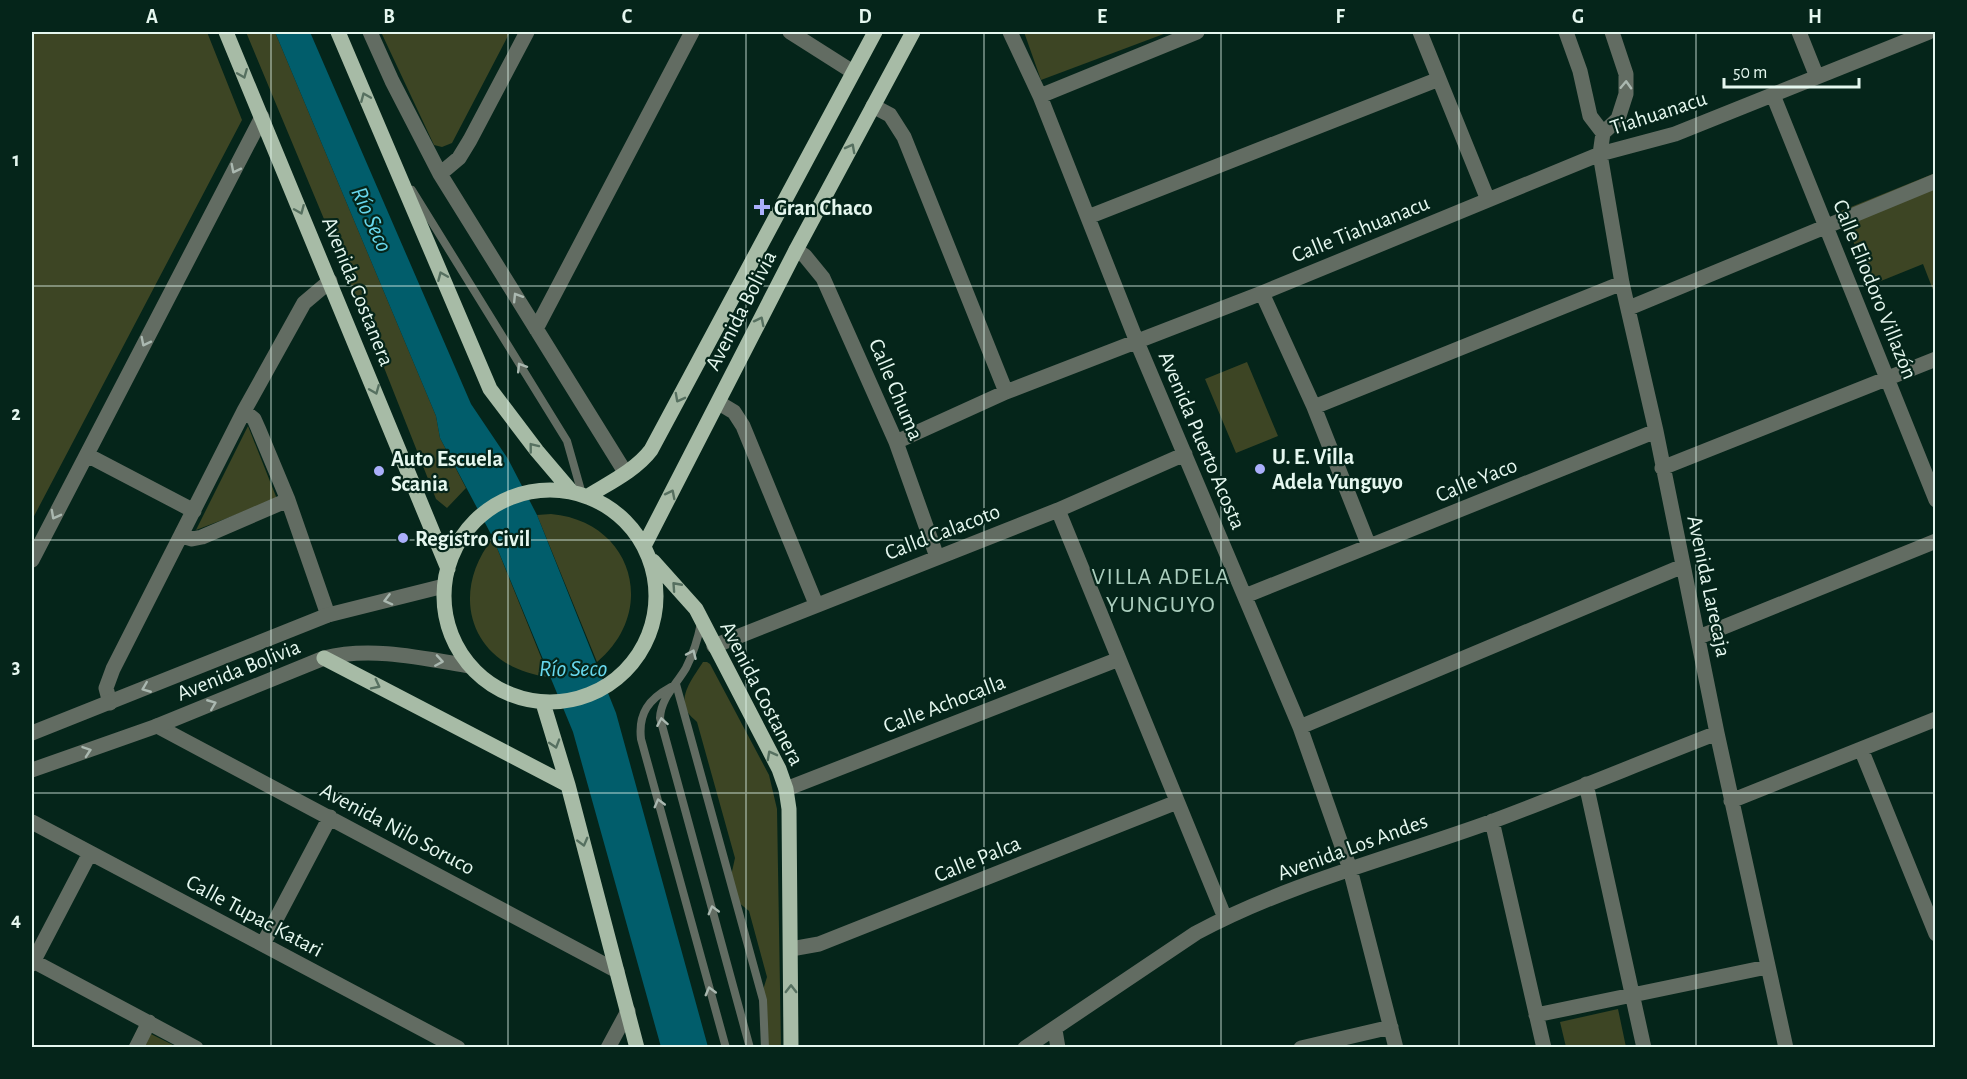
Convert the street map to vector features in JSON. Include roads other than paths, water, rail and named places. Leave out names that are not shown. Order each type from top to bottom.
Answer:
[{"type":"main road","name":"Avenida Costanera","points":[[226,32],[448,569]]},
{"type":"main road","points":[[338,32],[490,389],[537,451],[580,494],[619,514],[631,527],[647,552],[655,574],[656,610],[645,644],[624,673],[595,693],[579,699],[543,703],[510,695],[481,678],[469,666],[452,636],[447,620],[444,586],[448,569],[462,537],[487,511],[502,501],[519,495],[554,490],[580,494]]},
{"type":"main road","name":"Avenida Bolivia","points":[[580,494],[625,472],[646,457],[661,433],[874,32]]},
{"type":"main road","name":"Avenida Bolivia","points":[[647,552],[718,403],[796,250],[913,32]]},
{"type":"main road","name":"Avenida Costanera","points":[[647,552],[696,609],[779,769],[786,789],[789,808],[791,1047]]},
{"type":"main road","points":[[324,658],[568,785]]},
{"type":"main road","points":[[543,703],[568,785],[637,1047]]},
{"type":"street","points":[[370,32],[392,81],[441,174],[625,472]]},
{"type":"street","points":[[441,174],[459,158],[470,140],[527,32]]},
{"type":"street","points":[[536,329],[692,32]]},
{"type":"street","points":[[790,32],[853,72]]},
{"type":"street","name":"Avenida Puerto Acosta","points":[[1010,32],[1040,96],[1137,342],[1300,727],[1350,869],[1396,1047]]},
{"type":"street","points":[[1040,96],[1197,32]]},
{"type":"street","points":[[1420,32],[1488,200]]},
{"type":"street","points":[[1566,32],[1580,71],[1590,116],[1602,133],[1618,119],[1626,94],[1626,74],[1612,32]]},
{"type":"street","points":[[1798,32],[1817,77]]},
{"type":"street","name":"Tiahuanacu","points":[[1600,154],[1675,134],[1929,32]]},
{"type":"street","points":[[1088,217],[1439,79]]},
{"type":"street","name":"Calle Eliodoro Villazón","points":[[1773,95],[1935,500]]},
{"type":"street","points":[[873,106],[890,115],[904,137],[1006,392]]},
{"type":"street","points":[[32,560],[262,117]]},
{"type":"street","name":"Avenida Larecaja","points":[[1602,133],[1600,154],[1622,283],[1656,431],[1731,801],[1786,1047]]},
{"type":"street","name":"Calle Tiahuanacu","points":[[897,442],[1006,392],[1262,293],[1600,154]]},
{"type":"street","points":[[1629,308],[1935,181]]},
{"type":"street","name":"Calle Chuma","points":[[796,250],[806,256],[824,278],[897,442],[938,557]]},
{"type":"street","points":[[110,703],[106,688],[112,669],[244,411],[304,303],[330,281]]},
{"type":"street","points":[[1314,407],[1622,283]]},
{"type":"street","points":[[1262,293],[1314,407],[1369,546]]},
{"type":"street","points":[[1662,468],[1935,359]]},
{"type":"street","points":[[718,403],[734,412],[743,426],[816,604]]},
{"type":"street","points":[[244,411],[254,419],[288,500],[328,615]]},
{"type":"street","name":"Calle Yaco","points":[[1245,596],[1656,431]]},
{"type":"street","points":[[87,454],[194,510]]},
{"type":"street","name":"Calld Calacoto","points":[[714,646],[1058,510],[1185,454]]},
{"type":"street","points":[[182,536],[192,539],[202,537],[288,500]]},
{"type":"street","points":[[1058,510],[1225,918]]},
{"type":"street","points":[[1699,637],[1935,540]]},
{"type":"street","points":[[1300,727],[1683,566]]},
{"type":"street","name":"Avenida Bolivia","points":[[32,733],[328,615],[444,586]]},
{"type":"street","name":"Avenida Bolivia","points":[[32,770],[158,726],[324,658],[339,654],[369,652],[469,666]]},
{"type":"street","name":"Calle Achocalla","points":[[786,789],[1119,659]]},
{"type":"street","points":[[1731,801],[1935,718]]},
{"type":"street","name":"Avenida Nilo Soruco","points":[[158,726],[617,971]]},
{"type":"street","name":"Avenida Los Andes","points":[[1025,1047],[1055,1030],[1196,933],[1225,918],[1350,869],[1492,821],[1717,733]]},
{"type":"street","points":[[1861,749],[1935,934]]},
{"type":"street","points":[[1586,784],[1644,1047]]},
{"type":"street","name":"Calle Palca","points":[[791,949],[819,944],[1178,802]]},
{"type":"street","points":[[263,944],[330,817]]},
{"type":"street","points":[[1492,821],[1545,1047]]},
{"type":"street","name":"Calle Tupac Katari","points":[[32,822],[456,1047]]},
{"type":"street","points":[[90,853],[32,962],[196,1047]]},
{"type":"street","points":[[1536,1015],[1767,967]]},
{"type":"street","points":[[608,1047],[628,1011]]},
{"type":"street","points":[[136,1047],[148,1022]]},
{"type":"street","points":[[1301,1047],[1391,1027]]},
{"type":"street","points":[[1055,1030],[1058,1047]]},
{"type":"lane","points":[[391,157],[567,441],[580,494]]},
{"type":"lane","points":[[702,621],[693,653],[676,684],[664,699],[660,718],[750,1047]]},
{"type":"lane","points":[[676,684],[648,703],[642,715],[641,739],[726,1047]]},
{"type":"lane","points":[[676,684],[763,1000],[765,1047]]},
{"type":"water","name":"Río Seco","points":[[275,32],[310,32],[471,404],[508,459],[537,515],[616,713],[708,1047],[661,1047],[573,732],[493,538],[440,438],[436,416]]},
{"type":"place","name":"Gran Chaco","points":[[762,207]]},
{"type":"place","name":"U. E. Villa Adela Yunguyo","points":[[1260,469]]},
{"type":"place","name":"Auto Escuela Scania","points":[[379,471]]},
{"type":"place","name":"Registro Civil","points":[[403,538]]},
{"type":"district","name":"VILLA ADELA YUNGUYO","points":[[1161,590]]}]
